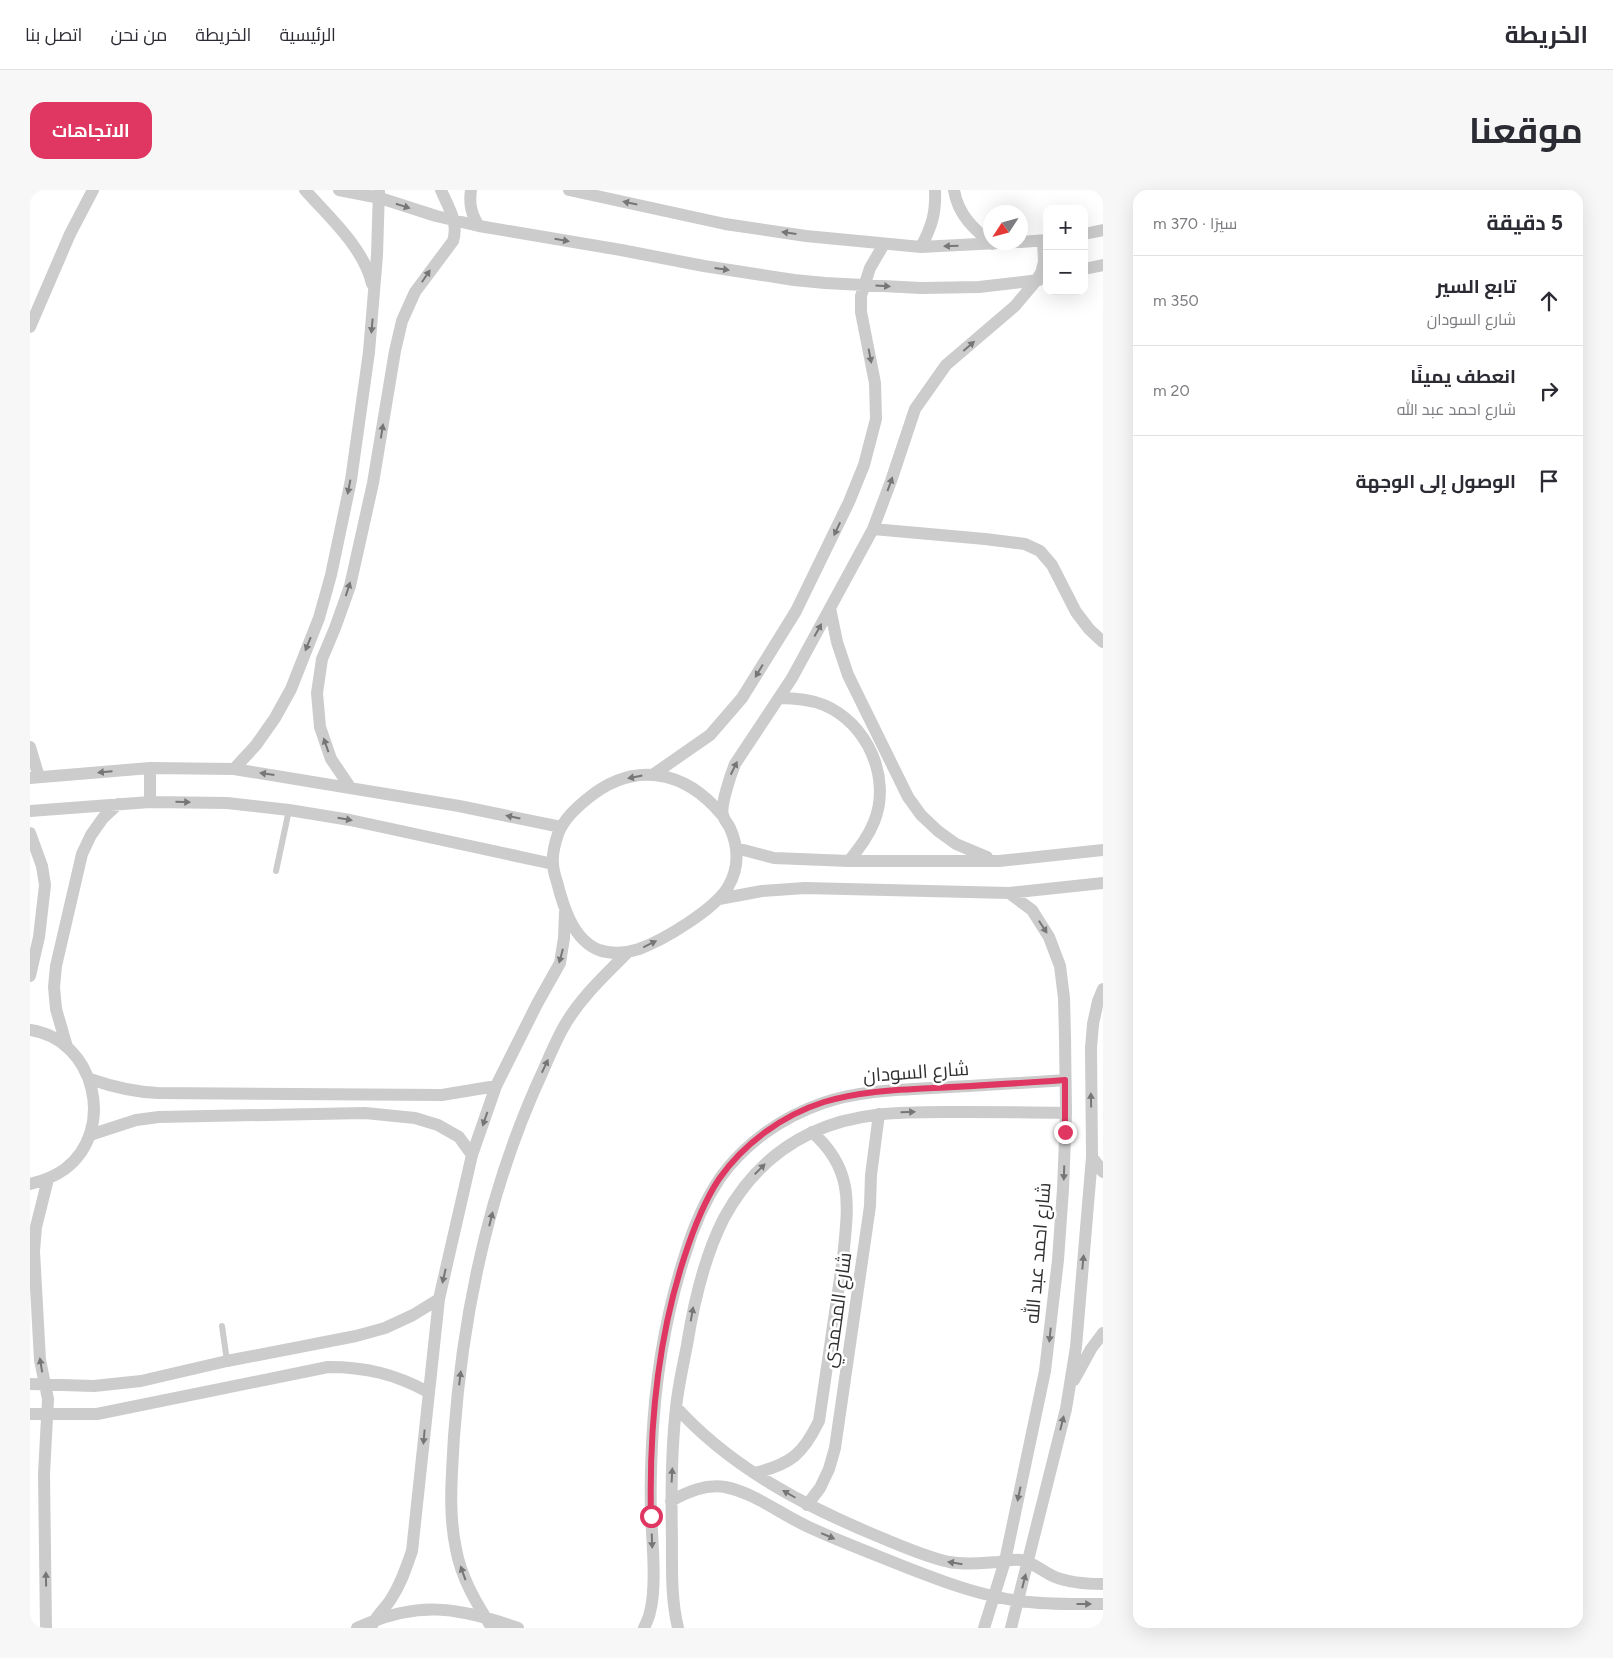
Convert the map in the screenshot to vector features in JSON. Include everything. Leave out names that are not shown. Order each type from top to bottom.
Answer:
[{"type":"street","points":[[30,328],[60,256],[93,190]]},
{"type":"street","points":[[305,190],[363,258],[370,276],[373,297]]},
{"type":"street","points":[[339,190],[379,194],[436,216],[479,226],[704,266],[810,281],[931,288],[978,287],[1041,279]]},
{"type":"street","points":[[350,787],[331,759],[320,727],[316,693],[322,659],[350,586],[373,483],[395,351],[402,321],[415,292],[455,233],[454,220],[440,190]]},
{"type":"street","points":[[472,190],[470,205],[479,226]]},
{"type":"street","points":[[569,190],[725,224],[806,236],[921,246],[983,244]]},
{"type":"street","points":[[921,246],[931,228],[934,215],[935,190]]},
{"type":"street","points":[[954,190],[956,203],[967,221],[983,236]]},
{"type":"street","points":[[234,769],[256,745],[275,718],[291,689],[319,618],[332,575],[351,480],[369,352],[377,255],[379,194]]},
{"type":"street","points":[[1088,233],[1103,230]]},
{"type":"street","points":[[1028,241],[1043,240]]},
{"type":"street","points":[[654,774],[710,735],[742,698],[796,611],[849,502],[864,465],[876,419],[875,383],[861,312],[861,296],[870,268],[884,244]]},
{"type":"street","points":[[722,815],[729,780],[735,764],[792,678],[873,529],[909,425],[923,396],[946,365],[1009,312],[1041,279],[1045,250]]},
{"type":"street","points":[[1088,268],[1103,264]]},
{"type":"street","points":[[873,529],[985,538],[1025,544],[1040,551],[1052,565],[1076,612],[1089,629],[1103,642]]},
{"type":"street","points":[[830,608],[837,642],[848,675],[908,797],[921,815],[950,840],[977,854],[999,861]]},
{"type":"street","points":[[779,698],[802,698],[824,705],[844,717],[860,733],[872,753],[879,775],[880,798],[875,821],[864,842],[849,860]]},
{"type":"street","points":[[30,747],[34,778],[150,768],[234,769],[458,806],[561,827]]},
{"type":"street","points":[[150,768],[150,802]]},
{"type":"street","points":[[654,774],[670,778],[692,788],[712,803],[722,815],[734,836],[737,862],[734,876],[728,888],[707,910],[660,939],[628,952],[612,954],[597,950],[584,941],[565,908],[552,864],[555,844],[561,827],[576,808],[593,794],[612,783],[654,774]]},
{"type":"street","points":[[30,811],[150,802],[227,804],[289,810],[368,824],[552,864]]},
{"type":"street","points":[[67,1047],[56,1009],[54,987],[56,966],[82,854],[103,818],[118,804]]},
{"type":"street","points":[[30,833],[42,866],[45,885],[39,937],[30,976]]},
{"type":"street","points":[[736,848],[774,858],[999,861],[1103,850]]},
{"type":"street","points":[[719,899],[762,891],[805,888],[1009,893],[1103,883]]},
{"type":"street","name":"شارع احمد عبد الله","points":[[984,1628],[1005,1561],[1040,1396],[1048,1348],[1058,1260],[1066,1113],[1064,998],[1060,966],[1049,937],[1032,910],[1009,893]]},
{"type":"street","points":[[372,1624],[391,1600],[403,1576],[412,1551],[439,1299],[472,1155],[496,1086],[560,963],[564,938],[565,908]]},
{"type":"street","points":[[488,1622],[463,1574],[456,1551],[452,1525],[451,1480],[456,1404],[470,1303],[504,1169],[528,1104],[562,1029],[603,976],[628,952]]},
{"type":"street","points":[[1011,1628],[1070,1387],[1076,1347],[1092,1157],[1091,1048],[1093,1024],[1098,1001],[1103,989]]},
{"type":"street","points":[[30,1030],[52,1037],[67,1047],[81,1062],[90,1080],[94,1098],[94,1117],[90,1135],[80,1154],[66,1169],[48,1179],[30,1184]]},
{"type":"street","points":[[90,1080],[115,1088],[136,1092],[158,1093],[442,1095],[496,1086]]},
{"type":"street","name":"شارع السودان","points":[[644,1628],[650,1612],[653,1591],[650,1497],[654,1401],[659,1364],[671,1300],[691,1234],[703,1207],[720,1178],[741,1153],[766,1132],[794,1114],[824,1102],[853,1095],[884,1091],[1065,1080]]},
{"type":"street","name":"شارع السودان","points":[[678,1628],[673,1596],[671,1501],[676,1407],[694,1306],[712,1246],[724,1218],[740,1191],[761,1168],[785,1148],[812,1132],[846,1121],[879,1114],[913,1112],[1066,1113]]},
{"type":"street","points":[[90,1135],[136,1120],[159,1116],[365,1113],[415,1118],[438,1125],[459,1137],[472,1155]]},
{"type":"street","name":"شارع المحمدي","points":[[807,1505],[820,1488],[830,1469],[840,1426],[870,1206],[872,1159],[879,1114]]},
{"type":"street","name":"شارع المحمدي","points":[[755,1473],[776,1468],[795,1456],[810,1440],[819,1421],[843,1258],[846,1192],[843,1174],[836,1158],[812,1132]]},
{"type":"street","points":[[1092,1157],[1103,1172]]},
{"type":"street","points":[[46,1628],[44,1474],[48,1399],[38,1335],[34,1251],[36,1227],[48,1179]]},
{"type":"street","points":[[30,1384],[94,1386],[140,1381],[227,1361],[356,1336],[385,1328],[413,1315],[439,1299]]},
{"type":"street","points":[[1070,1387],[1091,1349],[1103,1333]]},
{"type":"street","points":[[30,1414],[97,1414],[328,1367],[356,1368],[390,1375],[410,1382],[428,1392]]},
{"type":"street","points":[[676,1407],[712,1444],[755,1473],[807,1505],[864,1531],[936,1558],[964,1564],[1013,1560],[1028,1562],[1055,1577],[1073,1582],[1103,1584]]},
{"type":"street","points":[[671,1501],[687,1492],[705,1487],[723,1487],[741,1492],[809,1528],[955,1586],[1019,1601],[1054,1604],[1103,1604]]},
{"type":"street","points":[[357,1628],[401,1612],[429,1609],[457,1611],[488,1622],[518,1628]]},
{"type":"lane","points":[[276,871],[289,810]]},
{"type":"lane","points":[[222,1326],[227,1361]]},
{"type":"route","points":[[651,1516],[654,1401],[671,1300],[691,1234],[703,1207],[720,1178],[741,1153],[766,1132],[794,1114],[824,1102],[853,1095],[884,1091],[1065,1080],[1065,1132]]}]
